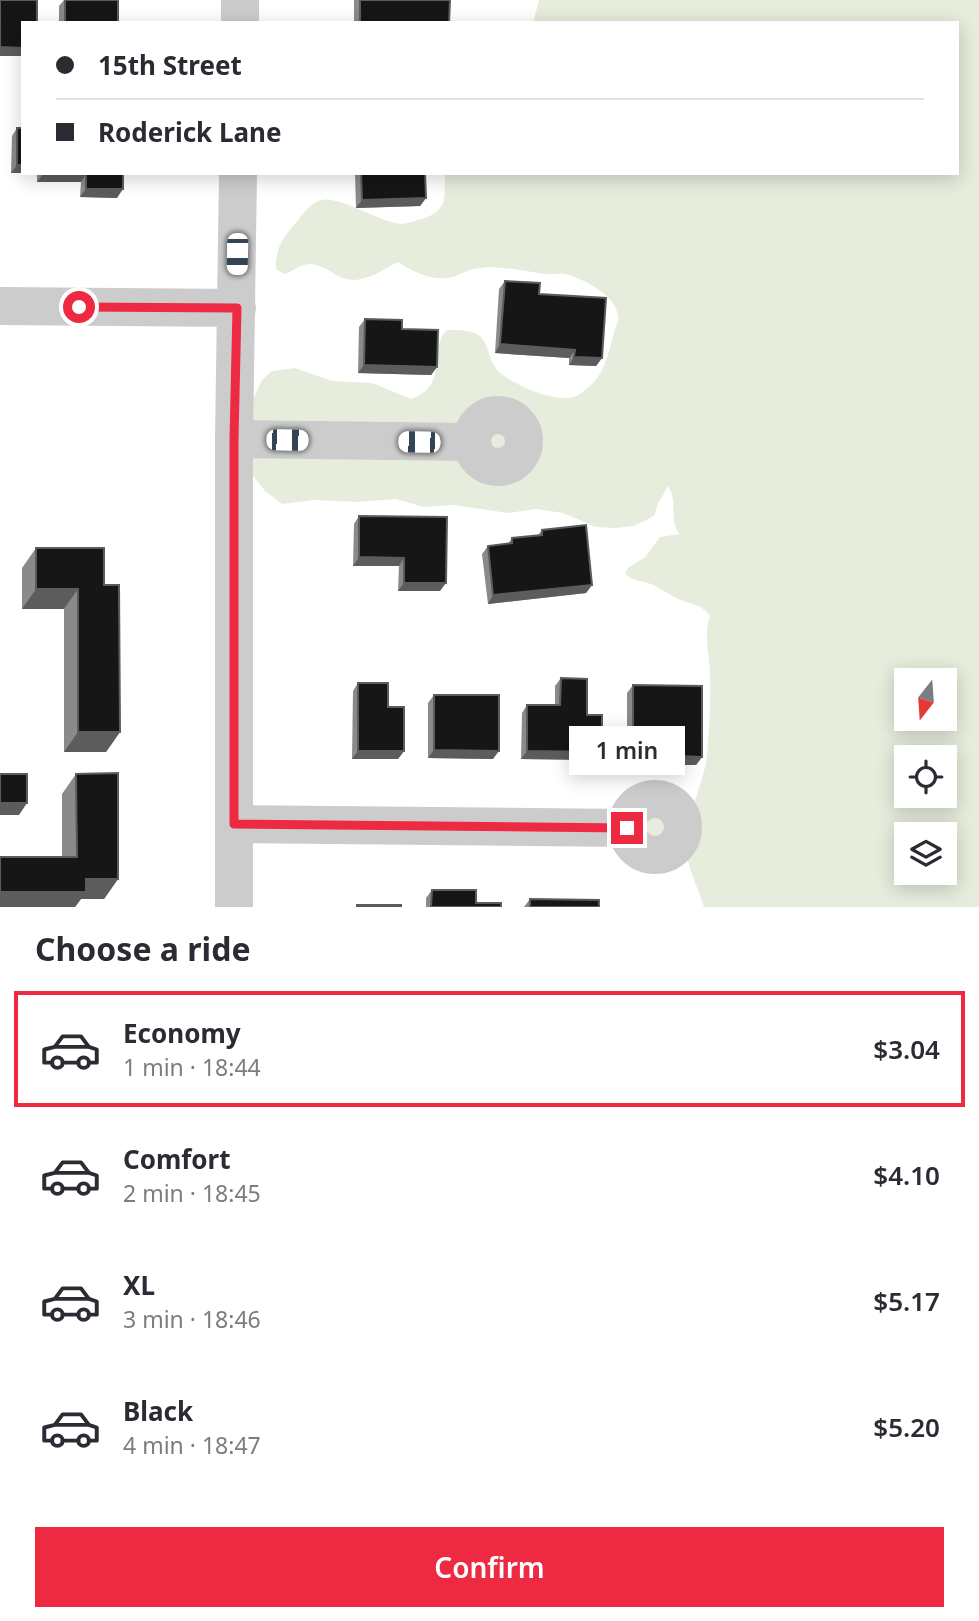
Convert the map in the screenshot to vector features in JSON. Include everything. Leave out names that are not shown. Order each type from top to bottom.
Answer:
[{"type":"street","points":[[240,0],[240,21]]},
{"type":"street","points":[[234,907],[234,439],[238,175]]},
{"type":"street","points":[[0,306],[237,308]]},
{"type":"street","points":[[234,439],[471,442]]},
{"type":"street","points":[[234,824],[627,828]]},
{"type":"green space","points":[[539,0],[979,0],[979,907],[704,907],[690,869],[686,845],[689,823],[707,756],[710,668],[707,630],[710,616],[699,606],[625,574],[628,568],[645,557],[660,537],[679,534],[674,521],[673,498],[668,486],[654,516],[634,526],[615,528],[596,527],[563,513],[536,509],[508,513],[453,505],[424,507],[396,499],[358,502],[314,500],[282,504],[265,491],[250,472],[253,399],[262,380],[272,371],[295,368],[332,381],[372,383],[411,399],[423,393],[435,376],[439,347],[447,330],[475,333],[482,338],[495,367],[510,380],[527,389],[566,398],[574,397],[595,381],[606,360],[618,321],[617,312],[614,304],[600,290],[565,274],[491,267],[451,277],[435,278],[398,262],[376,274],[352,280],[310,264],[284,274],[276,269],[280,245],[286,235],[310,206],[318,201],[338,202],[400,224],[433,214],[442,205],[446,175],[959,175],[959,21],[534,21]]},
{"type":"green space","points":[[655,803],[670,809],[678,829],[671,845],[664,850],[655,851],[645,849],[635,842],[635,813],[647,804]]},
{"type":"building","points":[[0,0],[37,0],[37,21],[21,21],[21,48],[0,47]]},
{"type":"building","points":[[65,0],[118,0],[118,21],[65,21]]},
{"type":"building","points":[[360,0],[450,0],[449,21],[360,21]]},
{"type":"building","points":[[17,128],[21,128],[21,165],[17,165]]},
{"type":"building","points":[[86,175],[123,175],[123,189],[86,189]]},
{"type":"building","points":[[361,175],[425,175],[426,198],[362,200]]},
{"type":"building","points":[[505,281],[540,283],[539,294],[606,298],[602,358],[574,357],[575,350],[500,344]]},
{"type":"building","points":[[365,319],[402,320],[402,329],[438,330],[437,367],[364,365]]},
{"type":"building","points":[[359,516],[447,517],[446,583],[404,583],[404,558],[359,557]]},
{"type":"building","points":[[586,525],[592,585],[493,595],[488,546],[512,543],[512,538],[542,535],[542,530]]},
{"type":"building","points":[[36,548],[104,548],[104,585],[119,585],[120,732],[78,732],[78,589],[36,589]]},
{"type":"building","points":[[561,678],[587,679],[587,715],[602,715],[602,752],[527,751],[527,705],[560,705]]},
{"type":"building","points":[[358,683],[388,683],[388,707],[404,707],[404,751],[358,751]]},
{"type":"building","points":[[633,685],[702,686],[702,757],[677,756],[677,731],[633,730]]},
{"type":"building","points":[[434,695],[499,695],[499,751],[434,750]]},
{"type":"building","points":[[118,773],[118,879],[86,879],[86,892],[0,892],[0,857],[77,857],[76,774]]},
{"type":"building","points":[[0,774],[27,774],[27,803],[0,803]]},
{"type":"building","points":[[432,890],[476,890],[476,903],[501,903],[501,907],[431,907]]},
{"type":"building","points":[[530,899],[599,900],[599,907],[530,907]]},
{"type":"building","points":[[401,905],[401,907],[357,907]]},
{"type":"route","points":[[79,307],[237,308],[234,439],[234,824],[627,828]]}]
